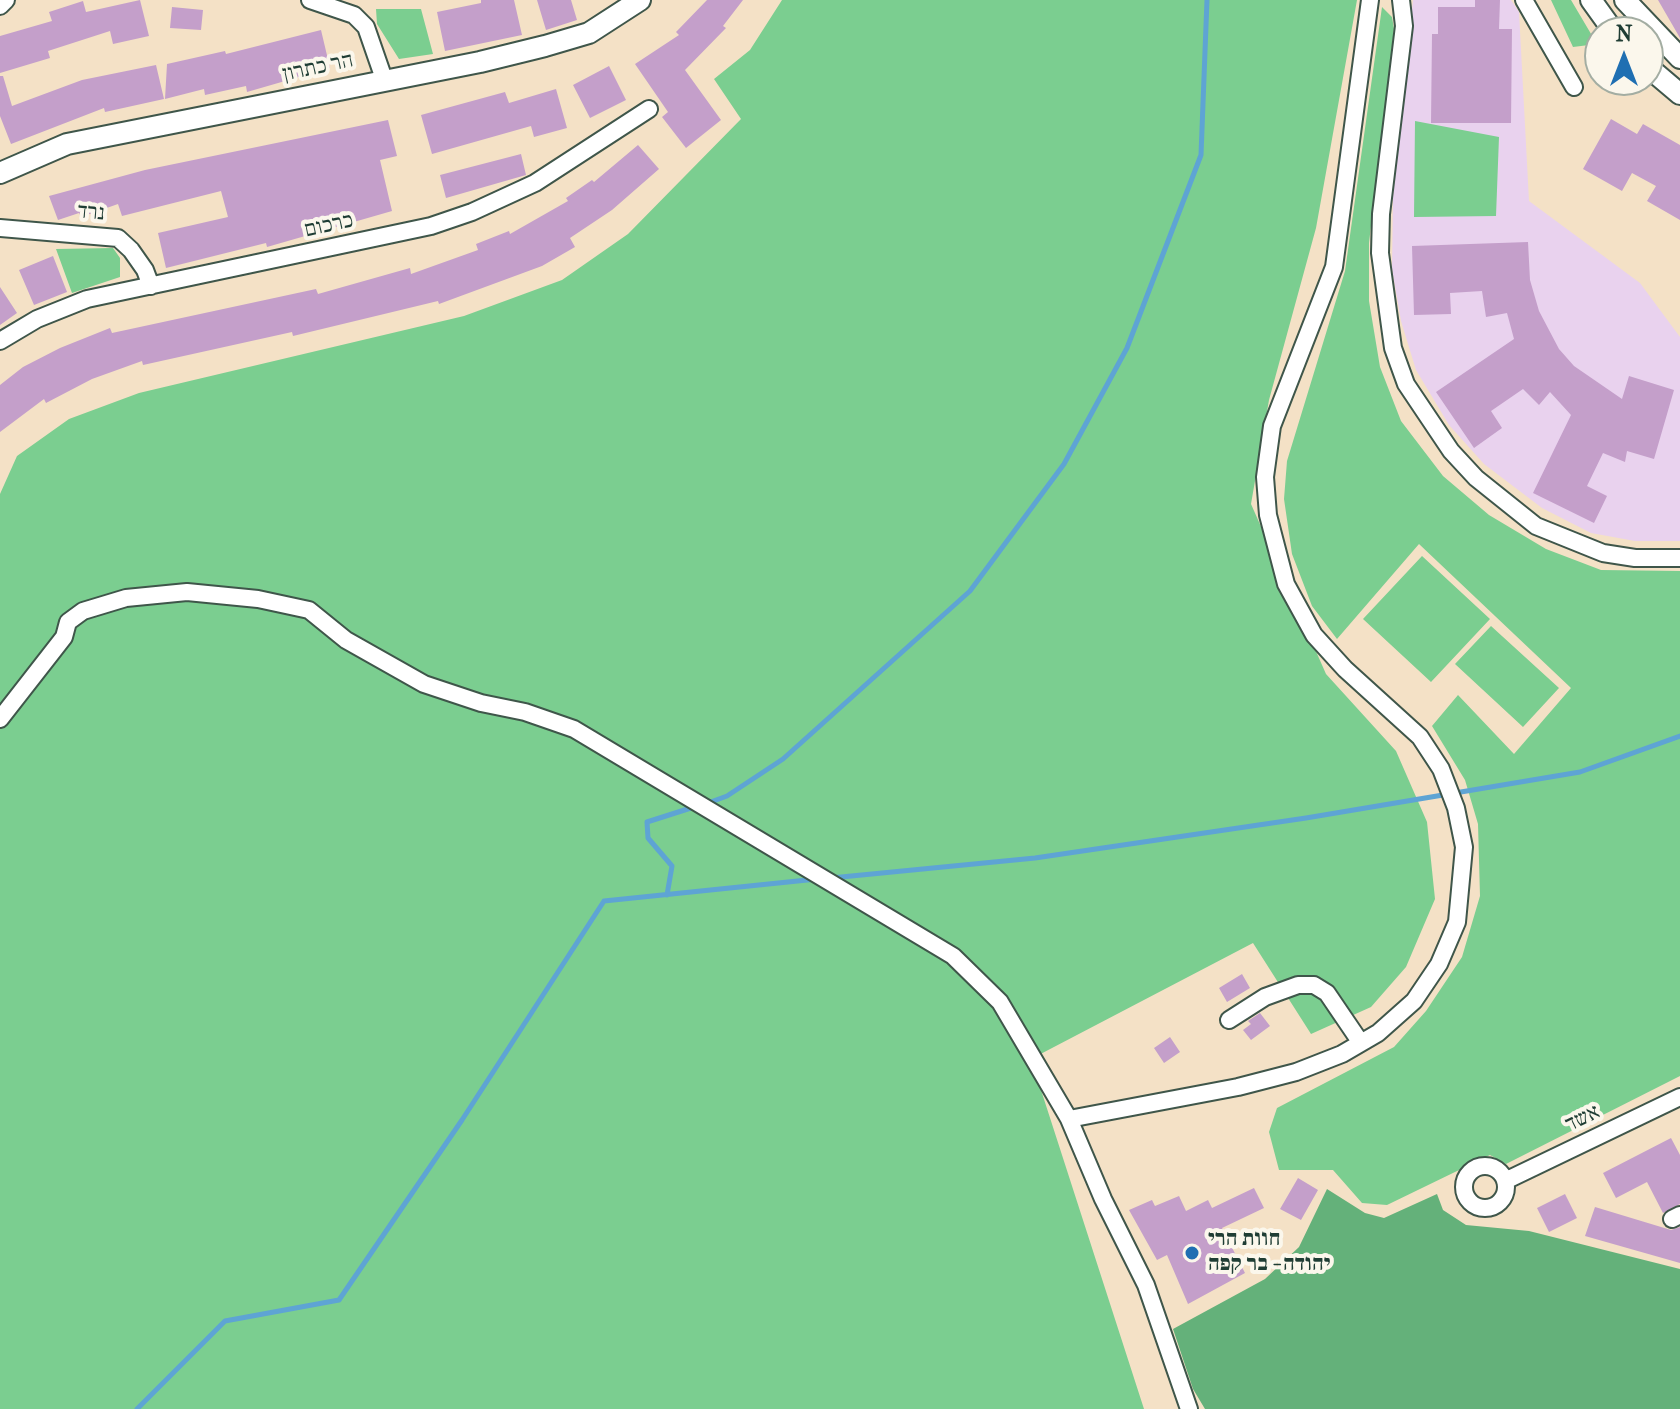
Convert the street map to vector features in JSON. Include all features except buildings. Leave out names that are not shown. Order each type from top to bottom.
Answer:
[{"type":"street","points":[[0,6],[6,0]]},
{"type":"street","points":[[310,0],[330,4],[360,21],[370,37],[384,79]]},
{"type":"street","name":"הר כתרון","points":[[0,173],[67,144],[480,62],[589,33],[640,0]]},
{"type":"street","points":[[1069,1119],[1127,1110],[1296,1072],[1361,1043],[1378,1033],[1414,1001],[1439,964],[1457,922],[1464,847],[1456,808],[1441,769],[1420,737],[1314,635],[1293,600],[1279,565],[1268,515],[1265,477],[1272,426],[1334,267],[1370,0]]},
{"type":"street","points":[[1401,0],[1404,26],[1381,214],[1380,253],[1393,348],[1406,384],[1451,451],[1476,478],[1536,526],[1603,553],[1635,558],[1680,558]]},
{"type":"street","points":[[1524,0],[1574,87]]},
{"type":"street","points":[[1625,0],[1680,58]]},
{"type":"street","points":[[1664,80],[1680,94]]},
{"type":"street","name":"כרכום","points":[[0,341],[37,319],[87,299],[444,221],[535,183],[649,109]]},
{"type":"street","name":"נרד","points":[[0,228],[118,238],[145,270],[151,286]]},
{"type":"street","points":[[0,719],[64,637],[68,622],[83,611],[126,598],[187,592],[258,599],[309,610],[346,640],[424,684],[574,729],[748,834],[792,856],[853,898],[953,956],[1000,1002],[1043,1069],[1069,1119],[1109,1212],[1146,1285],[1189,1409]]},
{"type":"street","points":[[1229,1020],[1265,997],[1298,985],[1314,985],[1327,993],[1361,1043]]},
{"type":"street","name":"אשד","points":[[1505,1181],[1680,1097]]},
{"type":"shaded area","points":[[1413,0],[1511,0],[1519,12],[1529,201],[1640,283],[1680,337],[1680,541],[1635,541],[1591,533],[1542,508],[1484,464],[1449,425],[1416,370],[1401,321],[1392,269],[1393,196]]},
{"type":"green space","points":[[782,0],[1357,0],[1316,228],[1269,400],[1251,504],[1326,674],[1396,751],[1427,822],[1435,899],[1406,967],[1371,1007],[1311,1034],[1253,943],[1031,1059],[1144,1409],[0,1409],[0,494],[17,456],[69,419],[139,393],[464,316],[562,280],[628,234],[741,119],[714,79],[750,50]]},
{"type":"green space","points":[[1551,0],[1571,0],[1584,22],[1584,46],[1573,47]]},
{"type":"green space","points":[[1382,7],[1392,17],[1394,29],[1369,243],[1369,301],[1380,367],[1401,421],[1443,476],[1489,515],[1546,549],[1601,570],[1680,571],[1680,1076],[1506,1164],[1490,1155],[1387,1205],[1362,1203],[1333,1170],[1279,1170],[1269,1132],[1277,1108],[1394,1047],[1426,1011],[1462,957],[1480,896],[1478,824],[1465,780],[1432,726],[1458,695],[1514,754],[1571,688],[1419,544],[1337,639],[1312,606],[1292,554],[1284,499],[1287,461],[1345,271]]},
{"type":"green space","points":[[376,9],[421,9],[433,54],[399,59],[377,24]]},
{"type":"green space","points":[[1415,121],[1499,137],[1496,216],[1414,217]]},
{"type":"green space","points":[[113,248],[120,258],[120,277],[72,293],[56,249]]},
{"type":"green space","points":[[1422,556],[1490,619],[1431,682],[1363,619]]},
{"type":"green space","points":[[1491,626],[1559,688],[1523,727],[1455,664]]},
{"type":"green space","points":[[1327,1189],[1365,1213],[1384,1218],[1437,1194],[1443,1210],[1466,1225],[1529,1231],[1680,1269],[1680,1409],[1205,1409],[1193,1389],[1173,1329],[1265,1279],[1299,1247]]},
{"type":"waterway","points":[[708,803],[727,796],[783,759],[970,591],[1064,464],[1127,348],[1201,155],[1207,0]]},
{"type":"waterway","points":[[831,878],[1035,858],[1306,818],[1580,772],[1680,736]]},
{"type":"waterway","points":[[667,895],[672,866],[648,838],[647,822],[694,807]]},
{"type":"waterway","points":[[137,1409],[225,1321],[339,1300],[462,1120],[604,901],[817,879]]},
{"type":"place","name":"חוות הרי יהודה - בר קפה","points":[[1192,1253]]}]
